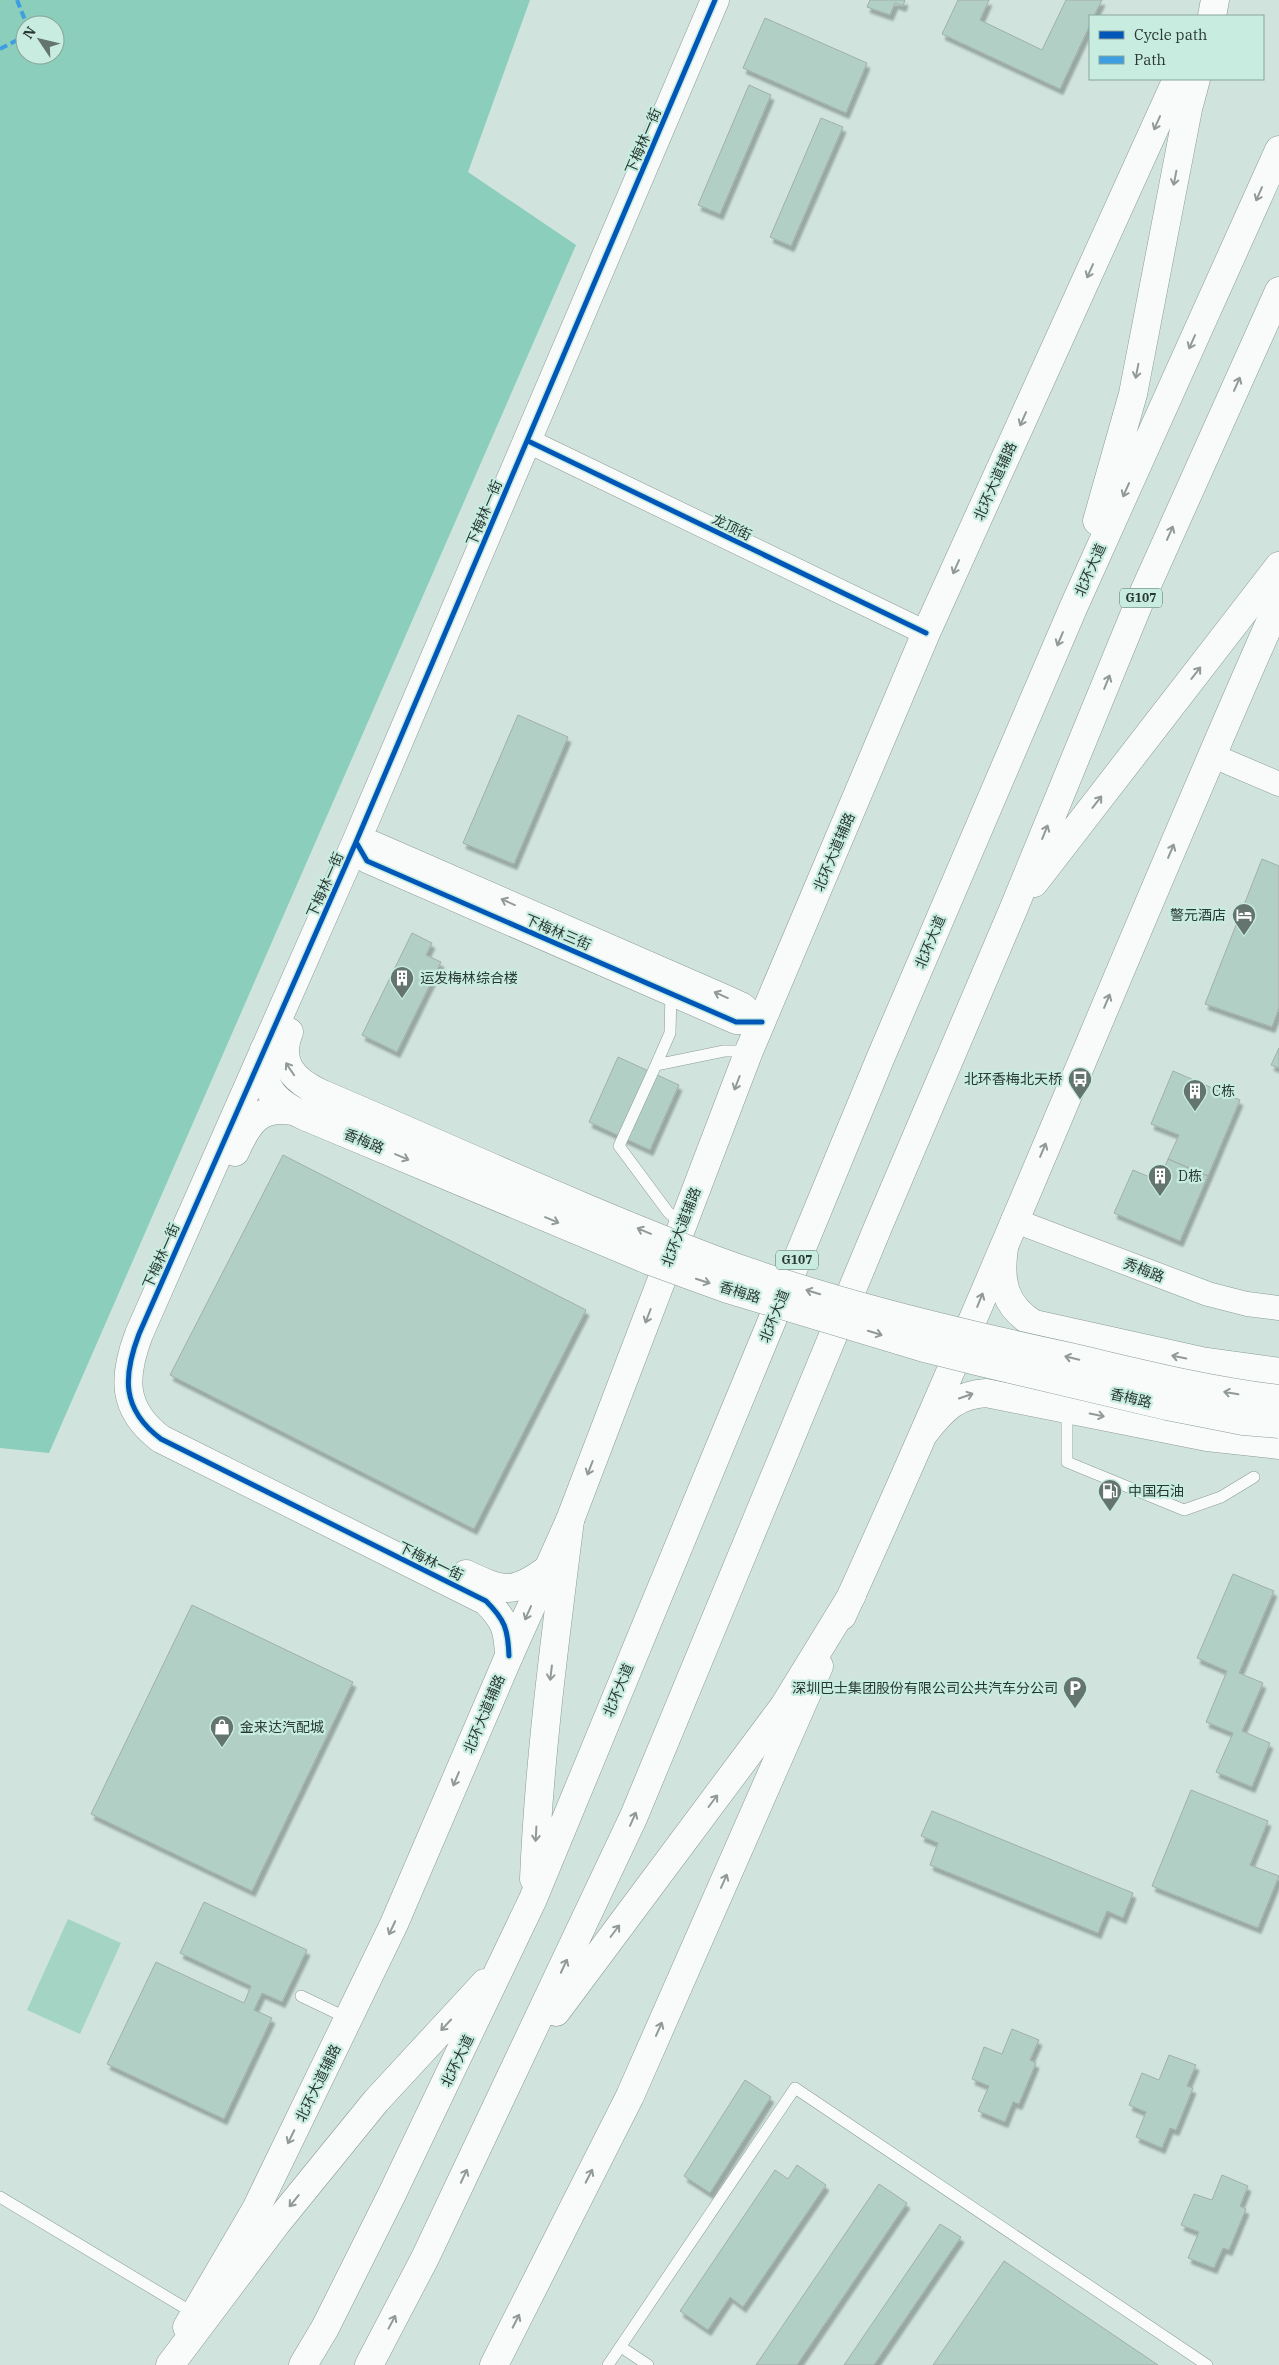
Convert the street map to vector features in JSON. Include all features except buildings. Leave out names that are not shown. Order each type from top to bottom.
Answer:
[{"type":"main road","name":"下梅林一街","points":[[289,1032],[536,445],[715,0]]},
{"type":"main road","name":"下梅林一街","points":[[536,445],[732,0]]},
{"type":"main road","points":[[1206,15],[1214,0]]},
{"type":"main road","points":[[1212,15],[1214,0]]},
{"type":"main road","name":"北环大道辅路","points":[[164,2365],[256,2208],[394,1924],[509,1656],[570,1520],[749,1051],[926,633],[1177,80]]},
{"type":"main road","points":[[1074,606],[1133,394],[1188,109],[1196,80]]},
{"type":"main road","name":"北环大道","points":[[303,2365],[325,2328],[533,1899],[880,1060],[1074,606],[1279,150]]},
{"type":"main road","name":"G107","points":[[370,2365],[425,2258],[634,1816],[878,1226],[1013,910],[1139,603],[1279,291]]},
{"type":"main road","points":[[1013,910],[1279,566]]},
{"type":"main road","points":[[494,2365],[630,2096],[852,1595],[1211,755],[1279,602]]},
{"type":"main road","name":"下梅林一街","points":[[366,849],[264,1050],[130,1358],[128,1388],[132,1406],[147,1428],[177,1449],[490,1594]]},
{"type":"main road","name":"香梅路","points":[[289,1032],[284,1048],[287,1065],[306,1086],[659,1238],[721,1262],[812,1292],[961,1333],[1203,1387],[1279,1399]]},
{"type":"main road","name":"香梅路","points":[[264,1050],[262,1070],[265,1081],[276,1099],[301,1114],[648,1260],[728,1289],[920,1347],[1167,1406],[1243,1420],[1279,1424]]},
{"type":"main road","name":"下梅林一街","points":[[301,1114],[274,1109],[263,1113],[255,1118],[241,1137],[148,1349],[142,1381],[146,1401],[162,1422],[180,1436],[490,1594]]},
{"type":"main road","points":[[1010,1229],[1002,1268],[1003,1288],[1007,1298],[1026,1320],[1045,1328],[1201,1361],[1279,1372]]},
{"type":"main road","points":[[1032,1402],[1020,1390],[1015,1379],[1013,1365],[1018,1352],[1030,1337],[1045,1328]]},
{"type":"main road","points":[[918,1441],[946,1409],[960,1398],[971,1394],[986,1393],[1207,1437],[1279,1445]]},
{"type":"main road","points":[[533,1899],[537,1800],[545,1716],[570,1520]]},
{"type":"main road","points":[[509,1656],[506,1624],[490,1594],[529,1583],[548,1569]]},
{"type":"main road","points":[[515,2070],[606,1943],[784,1706],[852,1595]]},
{"type":"main road","points":[[170,2365],[276,2224],[376,2101],[503,1964]]},
{"type":"main road","points":[[298,2365],[325,2328]]},
{"type":"street","name":"龙顶街","points":[[536,445],[926,633]]},
{"type":"street","points":[[1211,755],[1279,784]]},
{"type":"street","name":"下梅林三街","points":[[366,849],[671,994],[736,1022],[762,1022]]},
{"type":"street","name":"下梅林三街","points":[[366,849],[743,1005],[762,1022]]},
{"type":"street","name":"秀梅路","points":[[1010,1229],[1208,1294],[1247,1304],[1279,1308]]},
{"type":"lane","points":[[671,994],[670,1032],[619,1146],[668,1212],[682,1224]]},
{"type":"lane","points":[[656,1065],[724,1051],[749,1051]]},
{"type":"lane","points":[[1067,1410],[1068,1462],[1184,1510],[1221,1497],[1254,1477]]},
{"type":"lane","points":[[301,1996],[349,2019]]},
{"type":"lane","points":[[608,2365],[795,2088],[1207,2365]]},
{"type":"lane","points":[[0,2197],[194,2314]]},
{"type":"lane","points":[[621,2347],[648,2365]]},
{"type":"green space","points":[[0,0],[530,0],[468,172],[576,245],[49,1453],[0,1448]]},
{"type":"green space","points":[[68,1919],[121,1943],[80,2034],[27,2010]]},
{"type":"marked path","points":[[17,0],[23,15]]},
{"type":"marked path","points":[[0,49],[15,41]]},
{"type":"cycle path","points":[[509,1656],[508,1639],[504,1626],[486,1601],[161,1439],[138,1416],[132,1404],[128,1378],[139,1334],[356,842],[715,0]]},
{"type":"cycle path","points":[[528,441],[926,633]]},
{"type":"cycle path","points":[[356,842],[367,861],[736,1022],[762,1022]]},
{"type":"place","name":"警元酒店","points":[[1244,936]]},
{"type":"place","name":"运发梅林综合楼","points":[[402,999]]},
{"type":"place","name":"北环香梅北天桥","points":[[1080,1100]]},
{"type":"place","name":"C栋","points":[[1195,1112]]},
{"type":"place","name":"D栋","points":[[1160,1197]]},
{"type":"place","name":"中国石油","points":[[1110,1512]]},
{"type":"place","name":"深圳巴士集团股份有限公司公共汽车分公司","points":[[1075,1709]]},
{"type":"place","name":"金来达汽配城","points":[[222,1748]]}]
